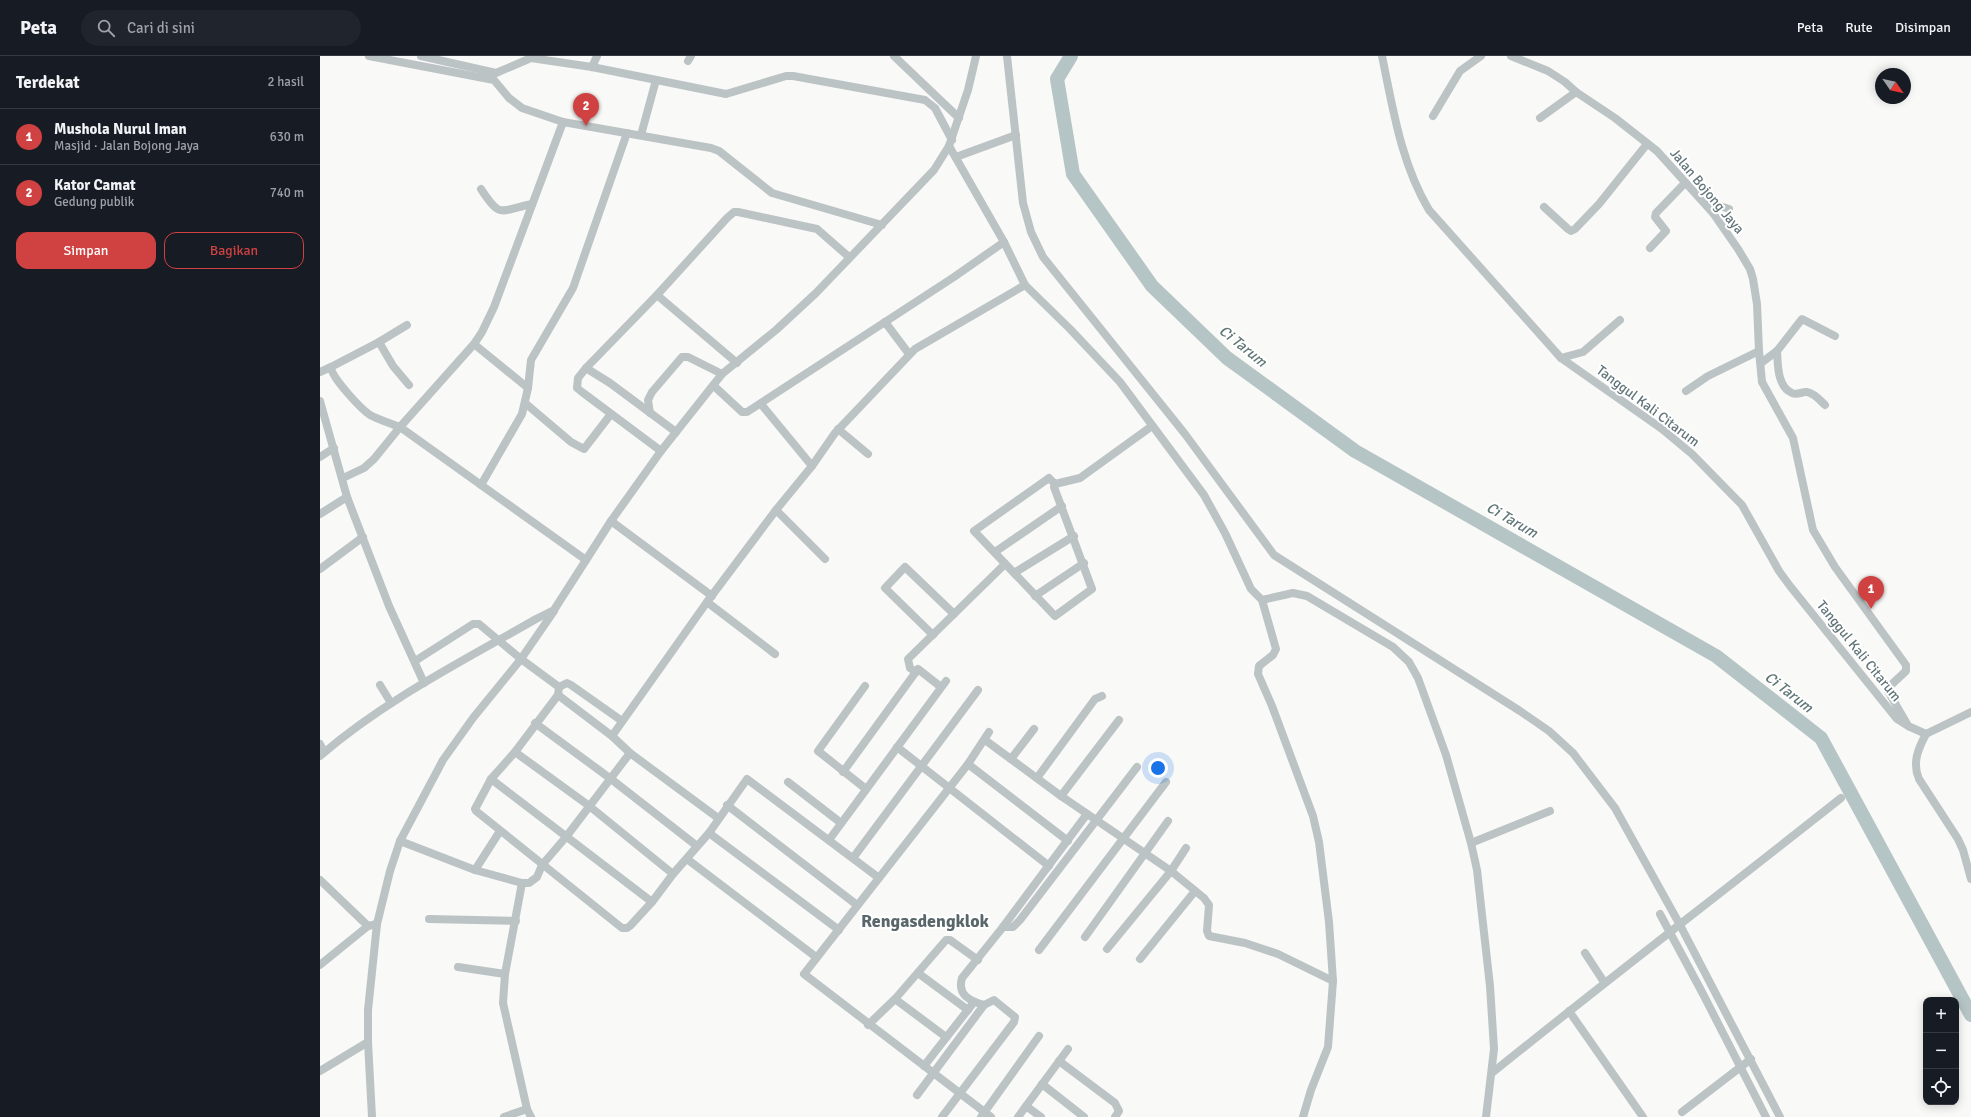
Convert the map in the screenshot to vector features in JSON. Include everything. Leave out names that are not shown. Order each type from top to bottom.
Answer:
[{"type":"street","points":[[369,56],[495,76],[525,59],[531,58],[592,67],[726,94],[786,76],[793,76],[920,98],[930,103],[935,108],[956,157],[1004,242],[1025,285],[1070,329],[1120,382],[1204,495],[1225,533],[1251,589],[1256,596],[1262,600],[1276,649],[1273,656],[1259,666],[1258,674],[1272,706],[1313,816],[1319,842],[1329,922],[1332,981],[1328,1047],[1311,1090],[1303,1117]]},
{"type":"street","points":[[421,56],[495,76],[509,98],[522,108],[562,122],[641,135],[719,151],[772,193],[882,224]]},
{"type":"street","points":[[592,67],[597,56]]},
{"type":"street","points":[[894,56],[959,118]]},
{"type":"street","points":[[372,1117],[368,1010],[377,924],[390,871],[400,841],[444,760],[473,718],[520,659],[554,610],[611,521],[661,451],[722,374],[737,363],[816,293],[934,170],[950,143],[970,85],[976,56]]},
{"type":"street","points":[[1007,56],[1023,203],[1031,232],[1040,252],[1185,434],[1270,551],[1278,558],[1520,711],[1553,736],[1572,753],[1615,808],[1680,925],[1780,1117]]},
{"type":"street","name":"Tanggul Kali Citarum","points":[[1382,56],[1407,163],[1421,196],[1429,210],[1561,358],[1662,429],[1692,454],[1734,496],[1742,505],[1779,571],[1897,719],[1926,734]]},
{"type":"street","points":[[1432,116],[1460,71],[1481,56]]},
{"type":"street","name":"Jalan Bojong Jaya","points":[[1511,56],[1548,71],[1565,82],[1576,92],[1616,118],[1665,160],[1684,184],[1713,213],[1750,269],[1757,304],[1759,351],[1764,387],[1795,446],[1813,530],[1835,567],[1906,665],[1906,671],[1891,685],[1888,691],[1908,726]]},
{"type":"street","points":[[641,135],[656,80]]},
{"type":"street","points":[[1540,118],[1576,92]]},
{"type":"street","points":[[342,478],[369,464],[474,344],[484,328],[494,307],[562,122]]},
{"type":"street","points":[[481,485],[522,414],[528,388],[531,360],[573,288],[627,133]]},
{"type":"street","points":[[956,157],[1016,135]]},
{"type":"street","points":[[1544,207],[1568,229],[1571,231],[1575,229],[1599,204],[1647,144]]},
{"type":"street","points":[[1650,248],[1666,231],[1655,217],[1656,213],[1684,184]]},
{"type":"street","points":[[481,189],[493,207],[498,210],[503,211],[532,204]]},
{"type":"street","points":[[1713,213],[1720,206],[1729,209]]},
{"type":"street","points":[[661,451],[577,388],[578,378],[734,212],[817,229],[849,257]]},
{"type":"street","points":[[714,386],[742,412],[747,412],[886,322],[1004,242]]},
{"type":"street","points":[[612,736],[710,599],[776,510],[812,466],[838,429],[909,354],[923,342],[1025,285]]},
{"type":"street","points":[[657,295],[737,363]]},
{"type":"street","points":[[1561,358],[1583,352],[1620,320]]},
{"type":"street","points":[[1761,363],[1778,351],[1802,320],[1835,336]]},
{"type":"street","points":[[886,322],[909,354]]},
{"type":"street","points":[[320,372],[379,342],[407,325]]},
{"type":"street","points":[[379,342],[393,366],[409,385]]},
{"type":"street","points":[[474,344],[528,388]]},
{"type":"street","points":[[1686,391],[1708,376],[1759,351]]},
{"type":"street","points":[[1778,351],[1778,370],[1786,388],[1792,394],[1798,395],[1807,392],[1813,394],[1825,404]]},
{"type":"street","points":[[650,413],[648,400],[652,392],[682,357],[688,357],[722,374]]},
{"type":"street","points":[[331,367],[334,377],[364,410],[377,418],[400,427],[586,560]]},
{"type":"street","points":[[586,368],[676,432]]},
{"type":"street","points":[[320,401],[347,497],[363,536],[388,606],[424,682]]},
{"type":"street","points":[[525,403],[571,442],[584,449],[611,414]]},
{"type":"street","points":[[761,404],[812,466]]},
{"type":"street","points":[[1056,484],[1080,478],[1152,426]]},
{"type":"street","points":[[838,429],[868,454]]},
{"type":"street","points":[[320,457],[334,448]]},
{"type":"street","points":[[1049,478],[1056,484],[1054,487],[1074,536],[1092,589],[1055,616],[974,531],[1049,478]]},
{"type":"street","points":[[320,514],[347,497]]},
{"type":"street","points":[[995,552],[1062,506]]},
{"type":"street","points":[[776,510],[825,559]]},
{"type":"street","points":[[611,521],[710,599],[774,654]]},
{"type":"street","points":[[320,569],[363,536]]},
{"type":"street","points":[[1014,574],[1074,536]]},
{"type":"street","points":[[1035,596],[1084,563]]},
{"type":"street","points":[[916,672],[910,668],[908,659],[1005,564]]},
{"type":"street","points":[[933,635],[885,588],[905,567],[954,614]]},
{"type":"street","points":[[1262,600],[1292,594],[1303,594],[1399,651],[1409,662],[1418,678],[1446,755],[1471,843],[1476,870],[1490,986],[1494,1049],[1486,1117]]},
{"type":"street","points":[[320,744],[322,754],[424,682],[554,610]]},
{"type":"street","points":[[415,661],[475,623],[479,624],[612,736],[630,753],[718,818]]},
{"type":"street","points":[[828,840],[943,684],[918,669],[843,772]]},
{"type":"street","points":[[622,721],[567,683],[558,691],[515,752],[491,779],[475,809],[500,831],[622,928],[630,926],[652,902],[673,874],[709,833],[747,778],[879,878]]},
{"type":"street","points":[[380,685],[391,704]]},
{"type":"street","points":[[865,686],[818,751],[866,789]]},
{"type":"street","points":[[853,858],[922,768],[978,690]]},
{"type":"street","points":[[1037,778],[1095,699],[1102,696]]},
{"type":"street","points":[[1971,712],[1926,734],[1919,748],[1915,770],[1919,779],[1958,839],[1963,850],[1971,879]]},
{"type":"street","points":[[1061,796],[1119,720]]},
{"type":"street","points":[[535,723],[611,779],[697,846]]},
{"type":"street","points":[[1011,759],[1034,729]]},
{"type":"street","points":[[989,732],[968,764],[804,974],[934,1073],[985,1115],[1039,1036]]},
{"type":"street","points":[[985,740],[1086,814],[1124,837],[1171,871],[1204,898],[1209,905],[1207,931],[1209,936],[1245,943],[1278,954],[1332,981]]},
{"type":"street","points":[[897,747],[1049,866]]},
{"type":"street","points":[[515,752],[588,805],[673,874]]},
{"type":"street","points":[[400,841],[475,870],[522,883],[529,883],[537,877],[542,865],[566,837],[588,805],[611,779],[630,753]]},
{"type":"street","points":[[968,764],[1068,841]]},
{"type":"street","points":[[1003,927],[1013,927],[1020,920],[1137,767]]},
{"type":"street","points":[[491,779],[652,902]]},
{"type":"street","points":[[788,782],[841,823]]},
{"type":"street","points":[[1038,950],[1166,782]]},
{"type":"street","points":[[1492,1073],[1604,982],[1680,925],[1841,798]]},
{"type":"street","points":[[727,806],[857,905]]},
{"type":"street","points":[[1471,843],[1550,811]]},
{"type":"street","points":[[984,1005],[974,1002],[962,993],[960,986],[962,978],[1003,927],[1068,841],[1086,814]]},
{"type":"street","points":[[1085,937],[1146,854],[1168,821]]},
{"type":"street","points":[[475,870],[500,831]]},
{"type":"street","points":[[709,833],[839,930]]},
{"type":"street","points":[[1107,949],[1171,871],[1186,848]]},
{"type":"street","points":[[687,859],[816,957]]},
{"type":"street","points":[[320,880],[368,926]]},
{"type":"street","points":[[522,883],[505,974],[503,1003],[527,1109],[531,1117]]},
{"type":"street","points":[[1140,959],[1195,891]]},
{"type":"street","points":[[1660,914],[1766,1117]]},
{"type":"street","points":[[429,919],[516,920]]},
{"type":"street","points":[[320,965],[368,926],[377,924]]},
{"type":"street","points":[[868,1024],[894,999],[946,940],[950,940],[978,960]]},
{"type":"street","points":[[1585,954],[1604,982]]},
{"type":"street","points":[[458,967],[505,974]]},
{"type":"street","points":[[918,973],[968,1010]]},
{"type":"street","points":[[894,999],[946,1037]]},
{"type":"street","points":[[917,1095],[984,1005],[994,1000],[1012,1013],[1015,1017],[1014,1022],[942,1117]]},
{"type":"street","points":[[924,1066],[974,1002]]},
{"type":"street","points":[[1569,1011],[1644,1117]]},
{"type":"street","points":[[320,1071],[368,1042]]},
{"type":"street","points":[[1018,1117],[1068,1049]]},
{"type":"street","points":[[1682,1112],[1751,1059]]},
{"type":"street","points":[[1059,1061],[1114,1103],[1118,1111],[1115,1117]]},
{"type":"street","points":[[1042,1084],[1084,1117]]},
{"type":"street","points":[[1026,1106],[1040,1117]]},
{"type":"street","points":[[504,1117],[527,1109]]},
{"type":"waterway","name":"Ci Tarum","points":[[1071,56],[1057,79],[1073,174],[1152,286],[1227,358],[1355,451],[1716,656],[1821,738],[1971,1015]]},
{"type":"place","name":"Kator Camat","points":[[586,126]]},
{"type":"place","name":"Mushola Nurul Iman","points":[[1871,609]]},
{"type":"district","name":"Rengasdengklok","points":[[925,921]]}]
